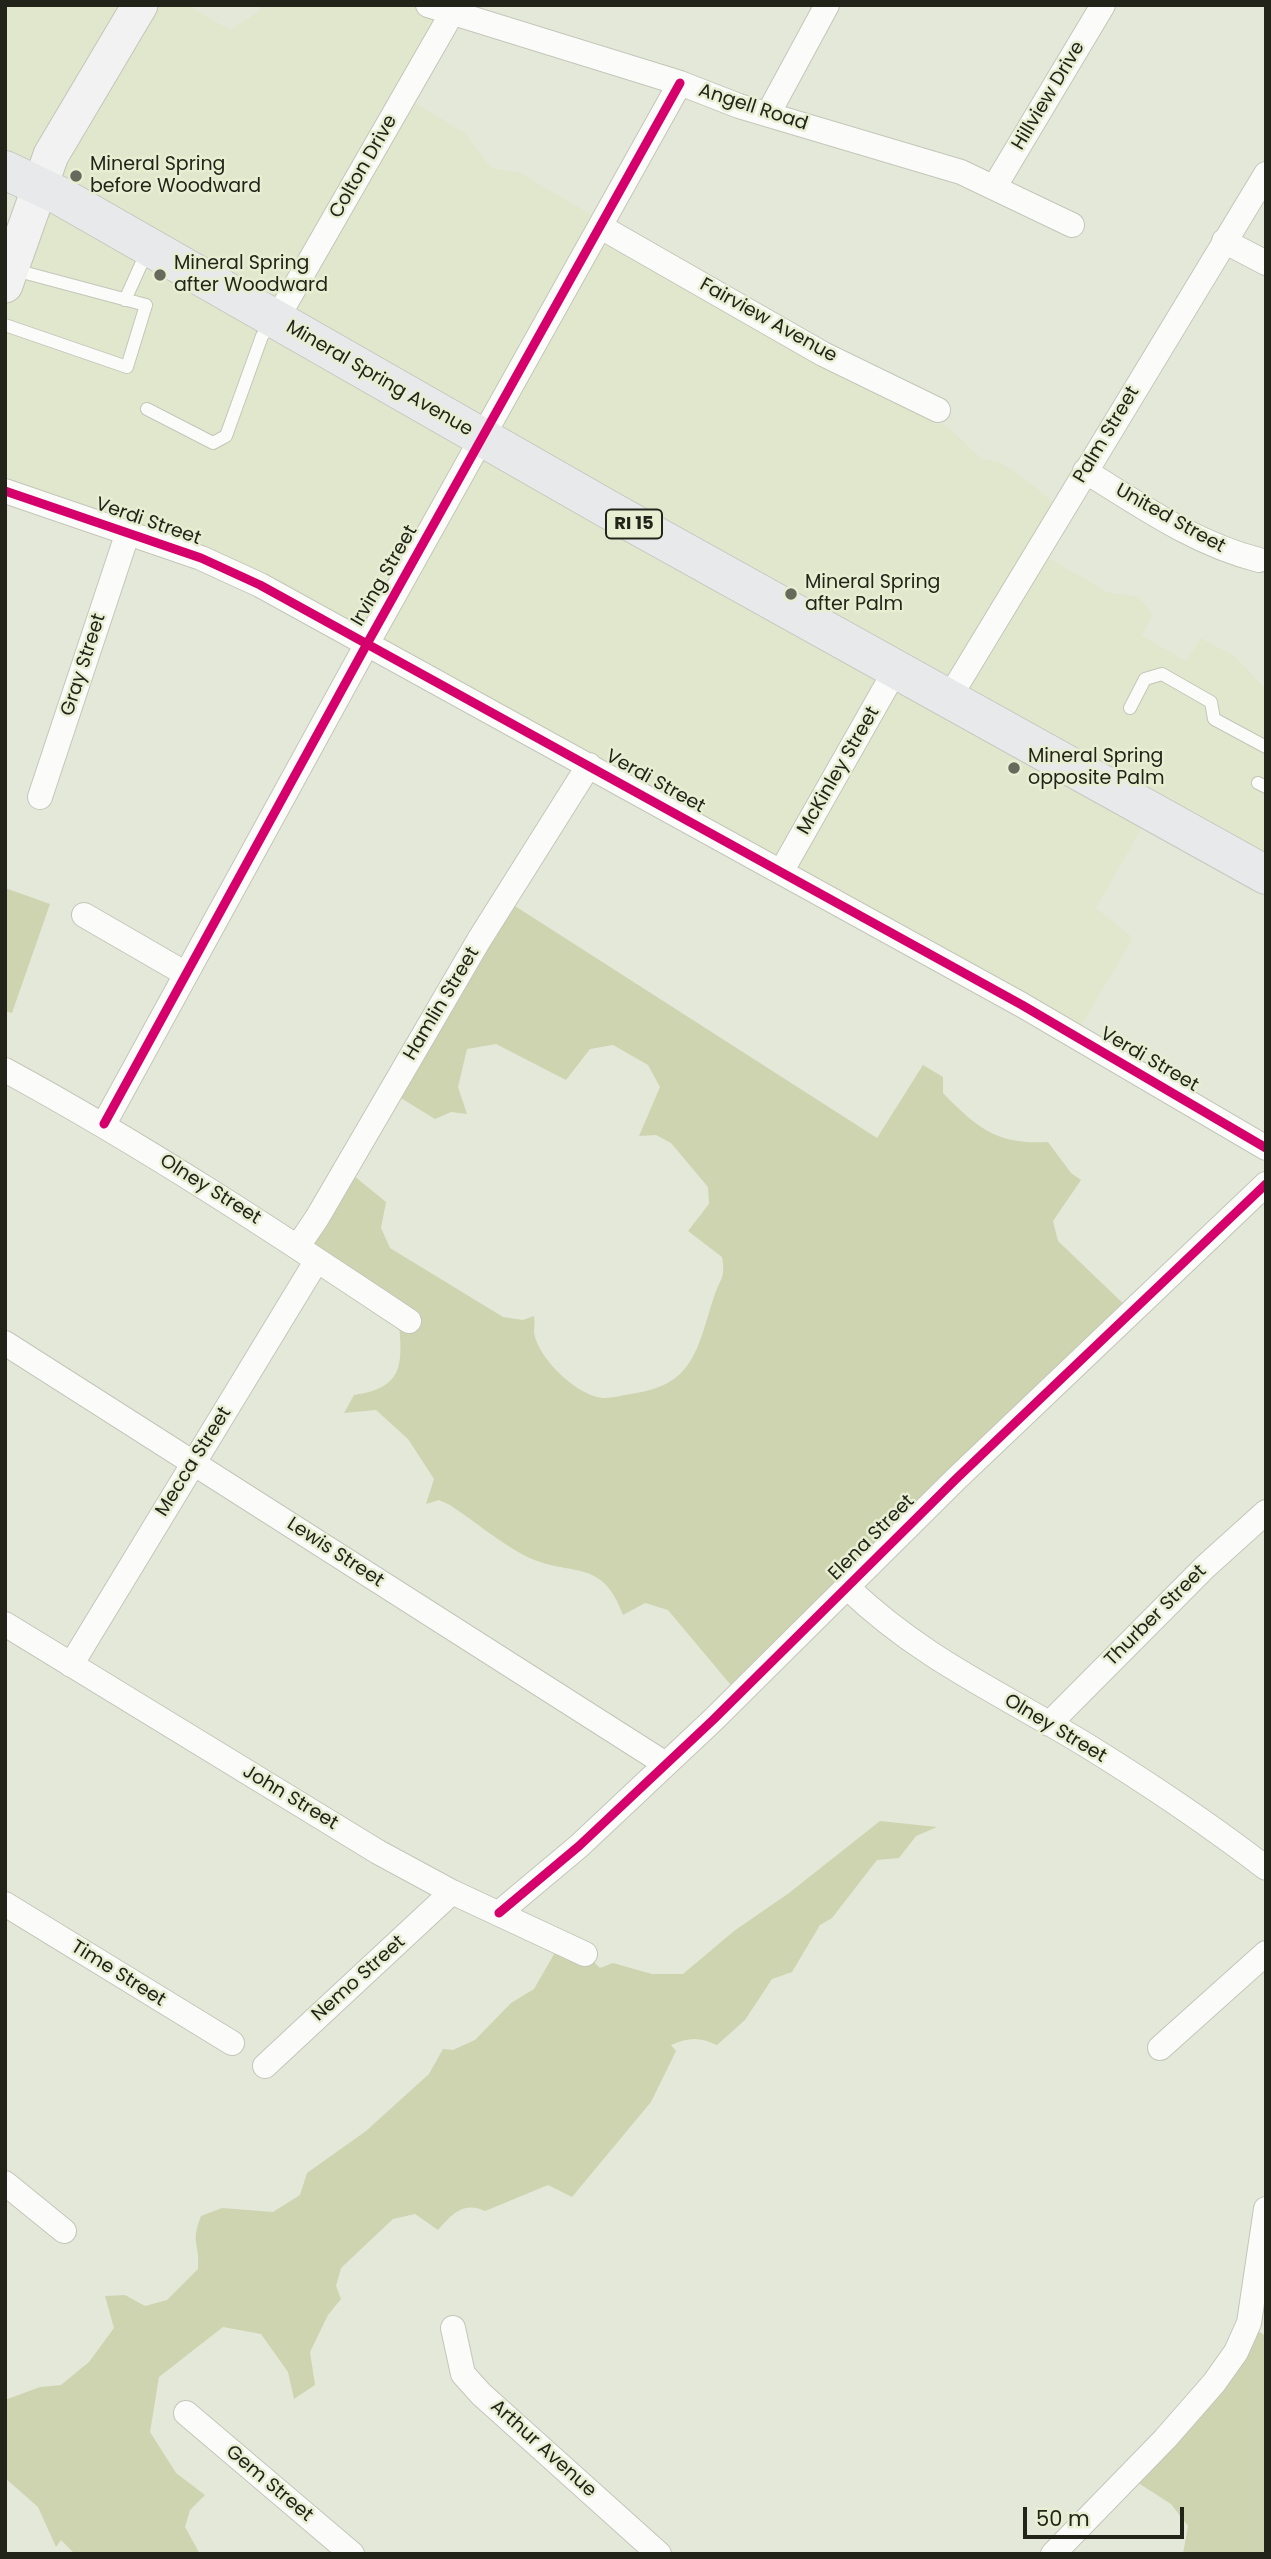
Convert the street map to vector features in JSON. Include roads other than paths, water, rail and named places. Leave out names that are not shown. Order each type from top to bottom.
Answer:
[{"type":"main road","name":"Mineral Spring Avenue","points":[[5,170],[149,247],[482,438],[1265,874]]},
{"type":"street","points":[[8,277],[51,155],[140,5]]},
{"type":"street","name":"Angell Road","points":[[428,5],[680,83],[768,114],[961,172],[1072,225]]},
{"type":"street","points":[[768,114],[827,5]]},
{"type":"street","name":"Hillview Drive","points":[[995,186],[1103,5]]},
{"type":"street","name":"Colton Drive","points":[[276,320],[452,13]]},
{"type":"street","name":"Irving Street","points":[[104,1124],[368,642],[680,83]]},
{"type":"street","name":"Palm Street","points":[[949,698],[1266,174]]},
{"type":"street","name":"Fairview Avenue","points":[[601,227],[823,354],[938,410]]},
{"type":"street","points":[[1224,241],[1266,263]]},
{"type":"street","name":"United Street","points":[[1085,471],[1165,520],[1224,551],[1259,560]]},
{"type":"street","name":"Verdi Street","points":[[5,491],[201,558],[368,642],[1022,1005],[1266,1148]]},
{"type":"street","name":"Gray Street","points":[[40,797],[128,532]]},
{"type":"street","name":"McKinley Street","points":[[781,872],[896,669]]},
{"type":"street","name":"Hamlin Street","points":[[308,1253],[317,1218],[480,940],[589,765]]},
{"type":"street","points":[[84,915],[186,974]]},
{"type":"street","name":"Olney Street","points":[[5,1070],[104,1124],[308,1253],[409,1321]]},
{"type":"street","name":"Elena Street","points":[[499,1913],[579,1846],[848,1588],[956,1479],[1266,1184]]},
{"type":"street","name":"Mecca Street","points":[[71,1665],[194,1462],[308,1253]]},
{"type":"street","name":"Lewis Street","points":[[5,1343],[664,1763]]},
{"type":"street","name":"Thurber Street","points":[[1049,1724],[1205,1567],[1266,1512]]},
{"type":"street","name":"Olney Street","points":[[848,1588],[885,1623],[935,1658],[1086,1745],[1266,1868]]},
{"type":"street","name":"John Street","points":[[5,1624],[378,1852],[452,1892],[585,1954]]},
{"type":"street","name":"Nemo Street","points":[[265,2066],[452,1892]]},
{"type":"street","name":"Time Street","points":[[5,1904],[232,2043]]},
{"type":"street","points":[[1160,2048],[1266,1953]]},
{"type":"street","points":[[5,2183],[64,2231]]},
{"type":"street","points":[[1053,2554],[1165,2439],[1237,2352],[1249,2323],[1266,2209]]},
{"type":"street","name":"Arthur Avenue","points":[[453,2328],[463,2374],[481,2394],[659,2554]]},
{"type":"street","name":"Gem Street","points":[[186,2413],[352,2554]]},
{"type":"lane","points":[[125,300],[149,247]]},
{"type":"lane","points":[[5,325],[127,367],[146,305],[8,277]]},
{"type":"lane","points":[[147,409],[213,443],[219,442],[226,436],[262,336],[276,320]]},
{"type":"lane","points":[[1130,708],[1145,679],[1162,674],[1211,702],[1214,719],[1266,747]]},
{"type":"place","name":"Mineral Spring before Woodward","points":[[76,176]]},
{"type":"place","name":"Mineral Spring after Woodward","points":[[160,275]]},
{"type":"place","name":"Mineral Spring after Palm","points":[[791,594]]},
{"type":"place","name":"Mineral Spring opposite Palm","points":[[1014,768]]}]
